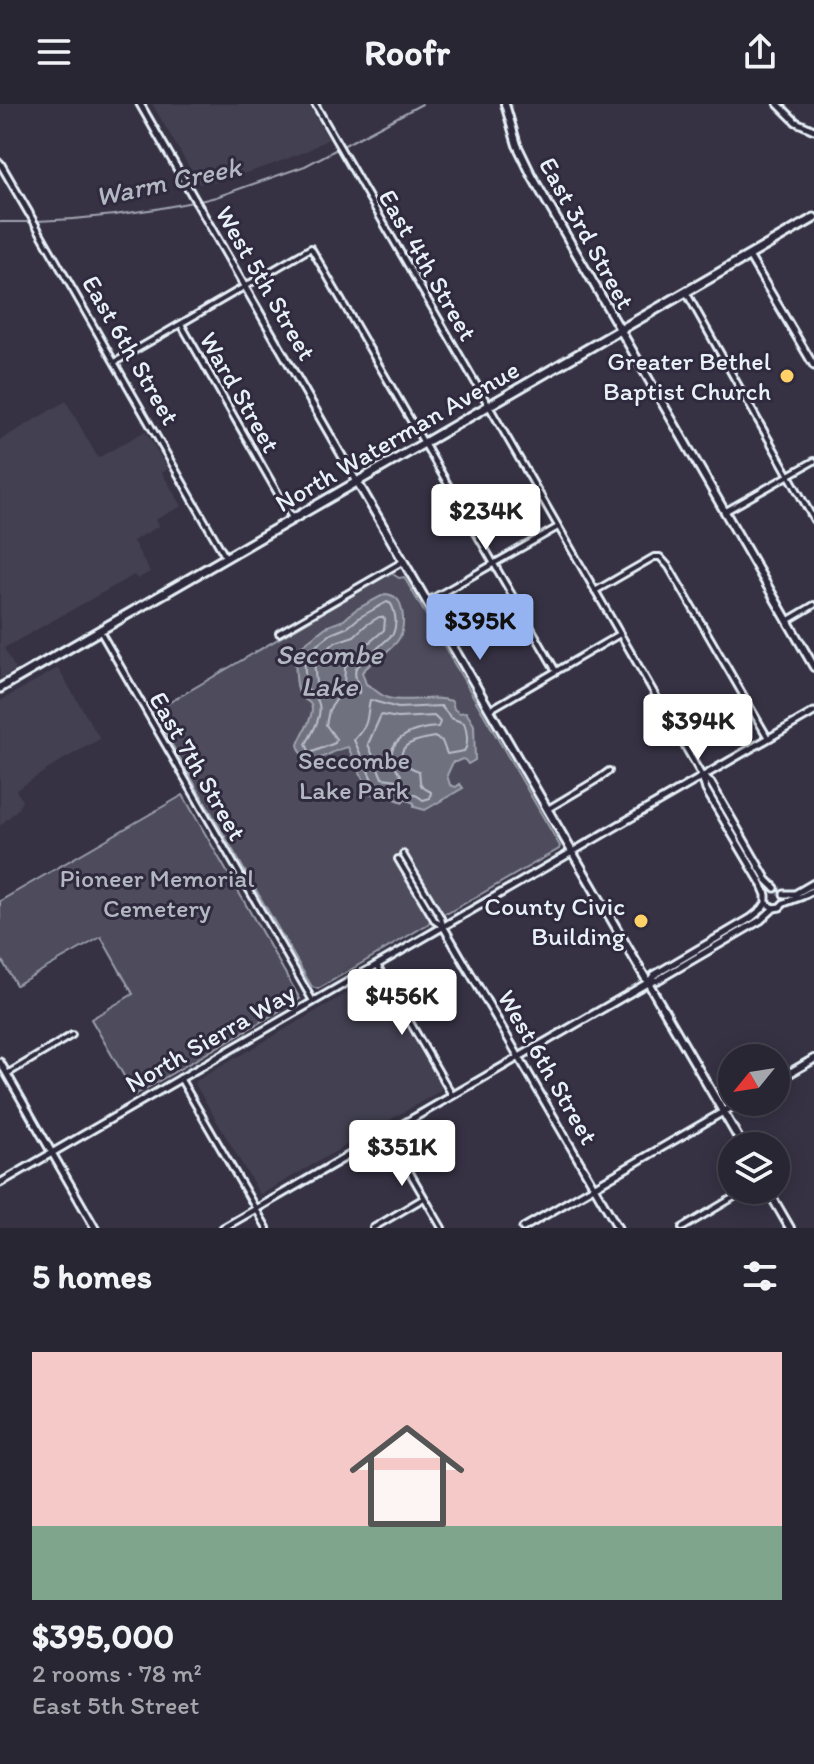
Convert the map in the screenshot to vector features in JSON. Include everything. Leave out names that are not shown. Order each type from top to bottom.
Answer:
[{"type":"main road","name":"East 3rd Street","points":[[505,104],[524,160],[814,667]]},
{"type":"main road","name":"North Waterman Avenue","points":[[0,688],[814,218]]},
{"type":"main road","points":[[358,483],[718,1103]]},
{"type":"main road","points":[[790,1073],[814,1059]]},
{"type":"main road","points":[[776,1204],[790,1228]]},
{"type":"street","name":"West 5th Street","points":[[140,104],[358,483]]},
{"type":"street","name":"East 4th Street","points":[[315,104],[702,776]]},
{"type":"street","points":[[778,104],[796,122],[814,130]]},
{"type":"street","name":"East 6th Street","points":[[0,163],[226,558]]},
{"type":"street","points":[[115,362],[311,248],[556,671]]},
{"type":"street","points":[[749,256],[814,366]]},
{"type":"street","points":[[686,292],[814,520]]},
{"type":"street","name":"Ward Street","points":[[180,324],[293,520]]},
{"type":"street","points":[[724,512],[814,461]]},
{"type":"street","points":[[428,601],[558,527]]},
{"type":"street","points":[[595,591],[654,557],[660,557],[768,738]]},
{"type":"street","points":[[279,633],[405,561]]},
{"type":"street","points":[[787,621],[814,605]]},
{"type":"street","name":"East 7th Street","points":[[100,631],[313,1001]]},
{"type":"street","points":[[490,709],[620,634]]},
{"type":"street","name":"North Sierra Way","points":[[0,1183],[814,712]]},
{"type":"street","points":[[548,809],[609,771]]},
{"type":"street","points":[[702,776],[711,783],[767,880],[775,888],[784,894],[795,894],[814,883]]},
{"type":"street","points":[[649,982],[654,975],[751,918],[766,903],[761,883],[706,790],[702,776]]},
{"type":"street","points":[[403,854],[443,926]]},
{"type":"street","points":[[398,859],[435,921],[443,926]]},
{"type":"street","points":[[766,895],[775,888]]},
{"type":"street","points":[[223,1228],[518,1056],[649,982],[658,980],[761,920],[774,908],[814,890]]},
{"type":"street","points":[[784,894],[784,903]]},
{"type":"street","points":[[766,903],[774,908]]},
{"type":"street","name":"West 6th Street","points":[[443,926],[618,1228]]},
{"type":"street","points":[[377,965],[452,1095]]},
{"type":"street","points":[[7,1074],[72,1035]]},
{"type":"street","points":[[0,1062],[95,1228]]},
{"type":"street","points":[[180,1078],[267,1228]]},
{"type":"street","points":[[523,1228],[718,1115]]},
{"type":"street","points":[[387,1133],[442,1228]]},
{"type":"street","points":[[373,1228],[424,1198]]},
{"type":"street","points":[[682,1228],[722,1204]]},
{"type":"shaded area","points":[[152,104],[308,104],[328,139],[305,152],[268,166],[217,182],[199,184]]},
{"type":"shaded area","points":[[66,401],[98,458],[145,431],[168,469],[162,473],[182,506],[155,520],[159,526],[133,541],[150,572],[137,579],[134,575],[4,648],[16,670],[0,679],[0,440]]},
{"type":"shaded area","points":[[58,668],[100,739],[16,790],[22,800],[19,808],[0,826],[0,701]]},
{"type":"shaded area","points":[[373,978],[378,978],[441,1087],[440,1091],[259,1193],[196,1081]]},
{"type":"green space","name":"Seccombe Lake Park","points":[[391,573],[399,578],[404,577],[560,846],[448,913],[436,916],[428,924],[318,989],[312,987],[153,712]]},
{"type":"green space","name":"Pioneer Memorial Cemetery","points":[[183,795],[300,999],[135,1095],[91,1019],[133,994],[101,937],[16,985],[0,957],[0,901]]},
{"type":"water","name":"Secombe Lake","points":[[385,594],[395,597],[400,603],[402,632],[392,647],[362,672],[366,684],[385,697],[396,700],[436,698],[452,701],[454,709],[459,713],[466,712],[474,725],[475,760],[468,764],[462,759],[453,762],[447,775],[450,785],[456,787],[460,784],[463,788],[425,810],[414,807],[414,803],[405,799],[403,802],[373,795],[348,747],[308,763],[304,761],[298,745],[312,709],[298,691],[296,650],[326,627],[344,620],[355,610]]},
{"type":"waterway","name":"Warm Creek","points":[[200,201],[305,166],[422,104]]},
{"type":"waterway","name":"Warm Creek","points":[[37,221],[115,215],[193,202]]},
{"type":"waterway","name":"Warm Creek","points":[[0,222],[31,222]]},
{"type":"place","name":"Greater Bethel Baptist Church","points":[[787,376]]},
{"type":"place","name":"County Civic Building","points":[[641,921]]}]
